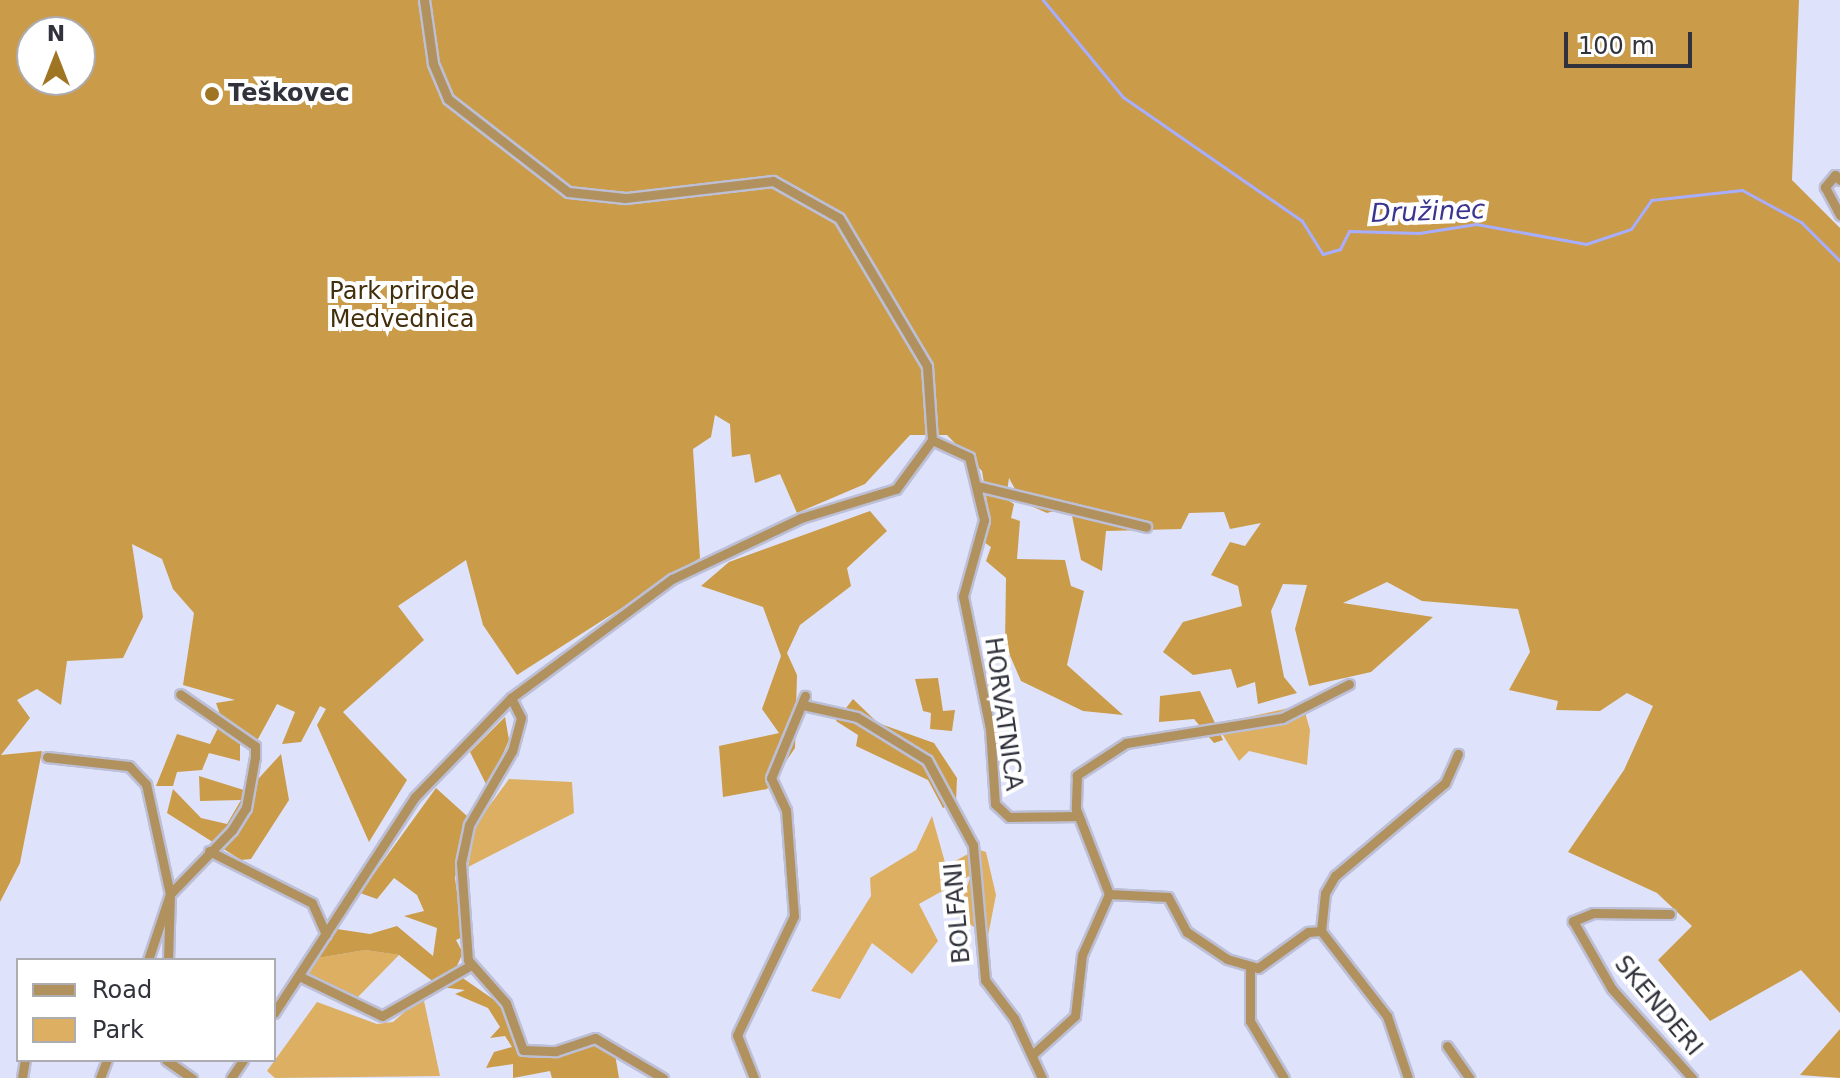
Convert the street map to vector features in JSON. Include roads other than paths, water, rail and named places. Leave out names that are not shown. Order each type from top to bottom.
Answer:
[{"type":"street","points":[[276,1010],[415,797],[511,698],[672,579],[801,518],[896,489],[932,440],[927,366],[839,218],[773,181],[625,198],[568,192],[448,99],[433,63],[424,0]]},
{"type":"street","points":[[1840,180],[1835,175],[1825,187],[1840,215]]},
{"type":"street","name":"HORVATNICA","points":[[932,440],[965,452],[977,486],[982,529],[963,596],[990,729],[995,804],[1009,817],[1077,816]]},
{"type":"street","points":[[977,486],[1146,527]]},
{"type":"street","points":[[1032,1055],[1075,1016],[1082,955],[1109,894],[1077,816],[1077,775],[1126,743],[1282,718],[1349,684]]},
{"type":"street","points":[[149,958],[170,894],[246,808],[255,746],[180,694]]},
{"type":"street","points":[[511,698],[521,718],[512,751],[469,825],[461,863],[471,965],[506,1003],[523,1050],[556,1051],[595,1038],[663,1078]]},
{"type":"street","name":"BOLFANI","points":[[754,1078],[737,1035],[794,916],[786,810],[771,778],[804,700],[857,717],[927,760],[973,845],[985,980],[1032,1055],[1042,1078]]},
{"type":"street","points":[[1408,1078],[1387,1016],[1321,931],[1331,881],[1445,783],[1458,754]]},
{"type":"street","points":[[47,757],[139,771],[154,803],[170,894],[168,958]]},
{"type":"street","points":[[209,851],[312,903],[326,934]]},
{"type":"street","points":[[1109,894],[1168,897],[1187,932],[1250,967]]},
{"type":"street","name":"SKENDERI","points":[[1670,914],[1593,913],[1573,921],[1612,989],[1692,1078]]},
{"type":"street","points":[[1250,967],[1321,931]]},
{"type":"street","points":[[299,976],[382,1016],[471,965]]},
{"type":"street","points":[[1250,967],[1250,1021],[1284,1078]]},
{"type":"street","points":[[1447,1046],[1469,1078]]},
{"type":"street","points":[[169,1062],[192,1078]]},
{"type":"waterway","name":"Družinec","points":[[1043,0],[1123,97],[1302,221],[1323,254],[1340,249],[1349,231],[1419,233],[1476,224],[1586,244],[1631,229],[1651,200],[1742,190],[1801,222],[1840,261]]},
{"type":"place","name":"Teškovec","points":[[212,94]]},
{"type":"park label","name":"Park prirode Medvednica","points":[[402,306]]}]
